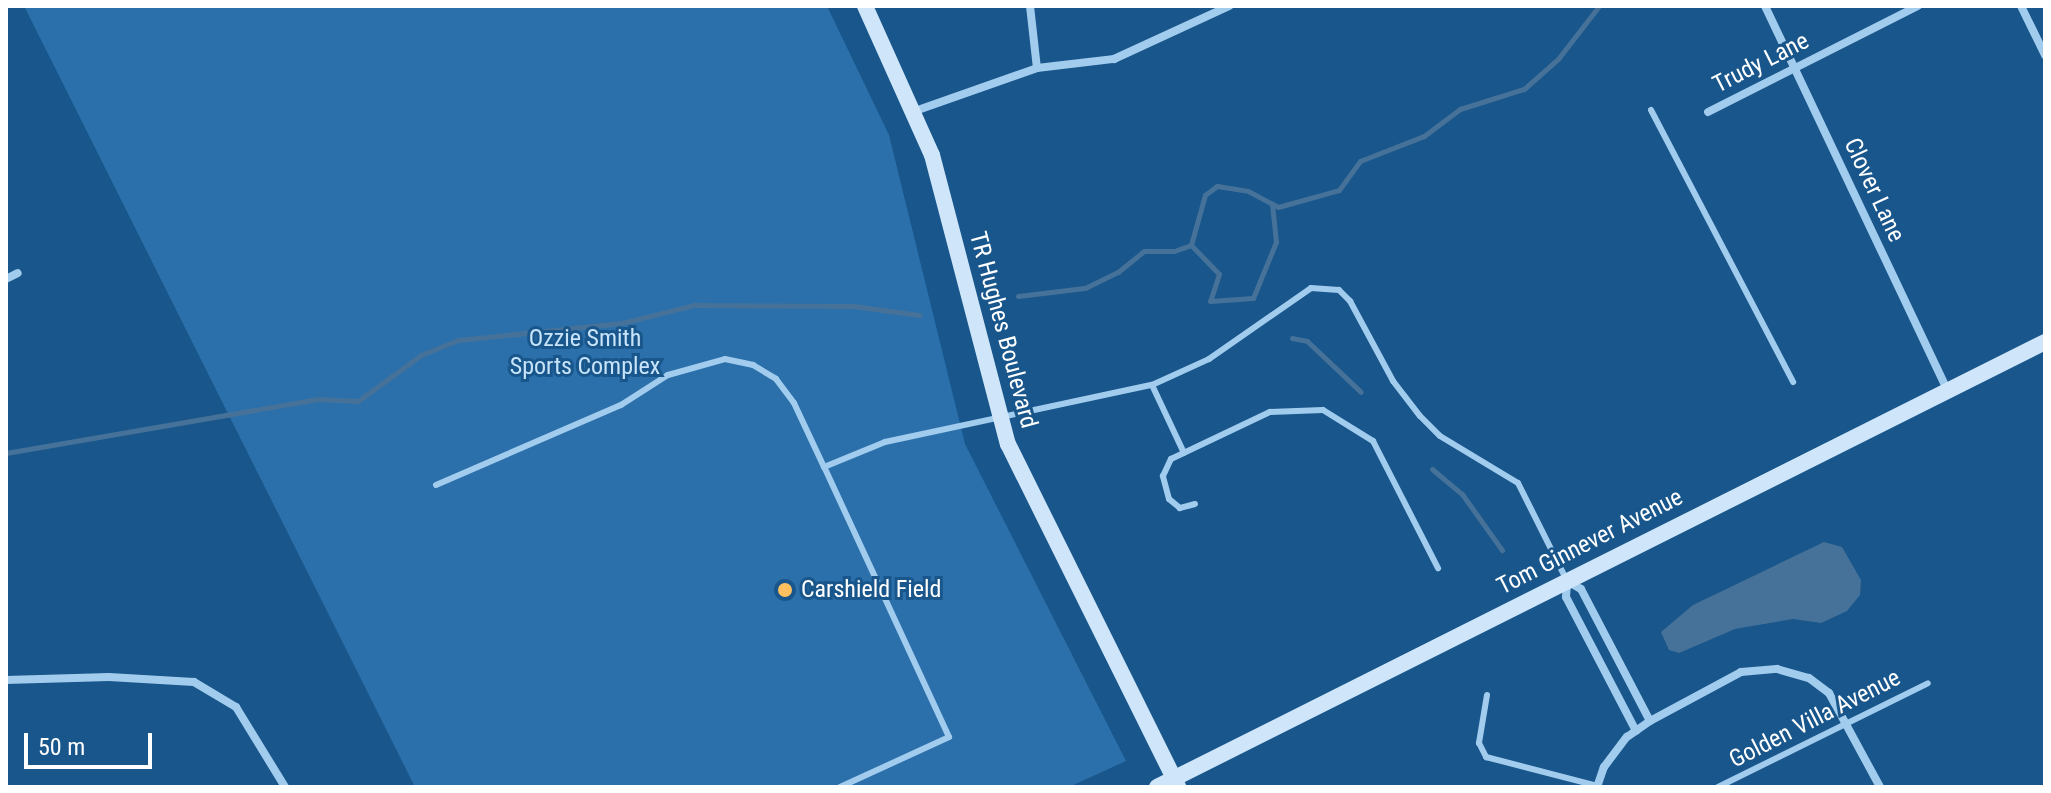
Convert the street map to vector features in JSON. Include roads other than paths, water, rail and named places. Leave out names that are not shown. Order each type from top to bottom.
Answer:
[{"type":"main road","name":"TR Hughes Boulevard","points":[[865,6],[915,111],[941,186],[999,419],[1040,513],[1176,783]]},
{"type":"main road","name":"Tom Ginnever Avenue","points":[[1157,787],[1176,783],[1567,581],[2045,342]]},
{"type":"street","points":[[1030,6],[1037,68]]},
{"type":"street","points":[[915,111],[1037,68],[1114,59],[1229,6]]},
{"type":"street","name":"Clover Lane","points":[[1765,6],[1947,390]]},
{"type":"street","name":"Trudy Lane","points":[[1708,112],[1918,6]]},
{"type":"street","points":[[2021,6],[2045,55]]},
{"type":"street","points":[[6,279],[18,273]]},
{"type":"street","points":[[1636,731],[1566,597],[1567,581],[1581,589],[1650,721]]},
{"type":"street","points":[[1598,786],[1604,767],[1636,731],[1650,721],[1741,672],[1777,669],[1809,678],[1829,693],[1880,787]]},
{"type":"street","points":[[6,680],[109,677],[194,682],[236,707],[285,787]]},
{"type":"lane","points":[[1651,110],[1793,382]]},
{"type":"lane","points":[[824,467],[885,442],[1152,385],[1233,345],[1297,294],[1311,288],[1339,290],[1420,416],[1440,436],[1518,483],[1567,581]]},
{"type":"lane","points":[[436,485],[621,405],[668,375],[725,359],[753,365],[776,379],[794,403],[949,737],[840,787]]},
{"type":"lane","points":[[1152,385],[1184,453]]},
{"type":"lane","points":[[1195,504],[1180,508],[1164,488],[1165,468],[1184,453],[1249,420],[1289,407],[1315,408],[1346,420],[1373,441],[1438,568]]},
{"type":"lane","name":"Golden Villa Avenue","points":[[1718,787],[1928,683]]},
{"type":"lane","points":[[1487,695],[1479,743],[1486,757],[1598,786]]},
{"type":"waterway","points":[[1018,296],[1085,288],[1118,272],[1144,251],[1174,251],[1191,245],[1205,195],[1217,186],[1248,191],[1278,207],[1339,190],[1360,161],[1424,136],[1460,109],[1524,89],[1558,59],[1599,6]]},
{"type":"waterway","points":[[1191,245],[1219,274],[1210,301],[1253,298],[1276,242],[1272,205]]},
{"type":"waterway","points":[[6,453],[318,399],[358,401],[421,355],[458,340],[622,323],[694,305],[853,306],[919,315]]},
{"type":"waterway","points":[[1292,338],[1307,341],[1361,392]]},
{"type":"waterway","points":[[1432,469],[1462,494],[1502,550]]},
{"type":"place","name":"Carshield Field","points":[[785,590]]},
{"type":"park label","name":"Ozzie Smith Sports Complex","points":[[585,353]]}]
